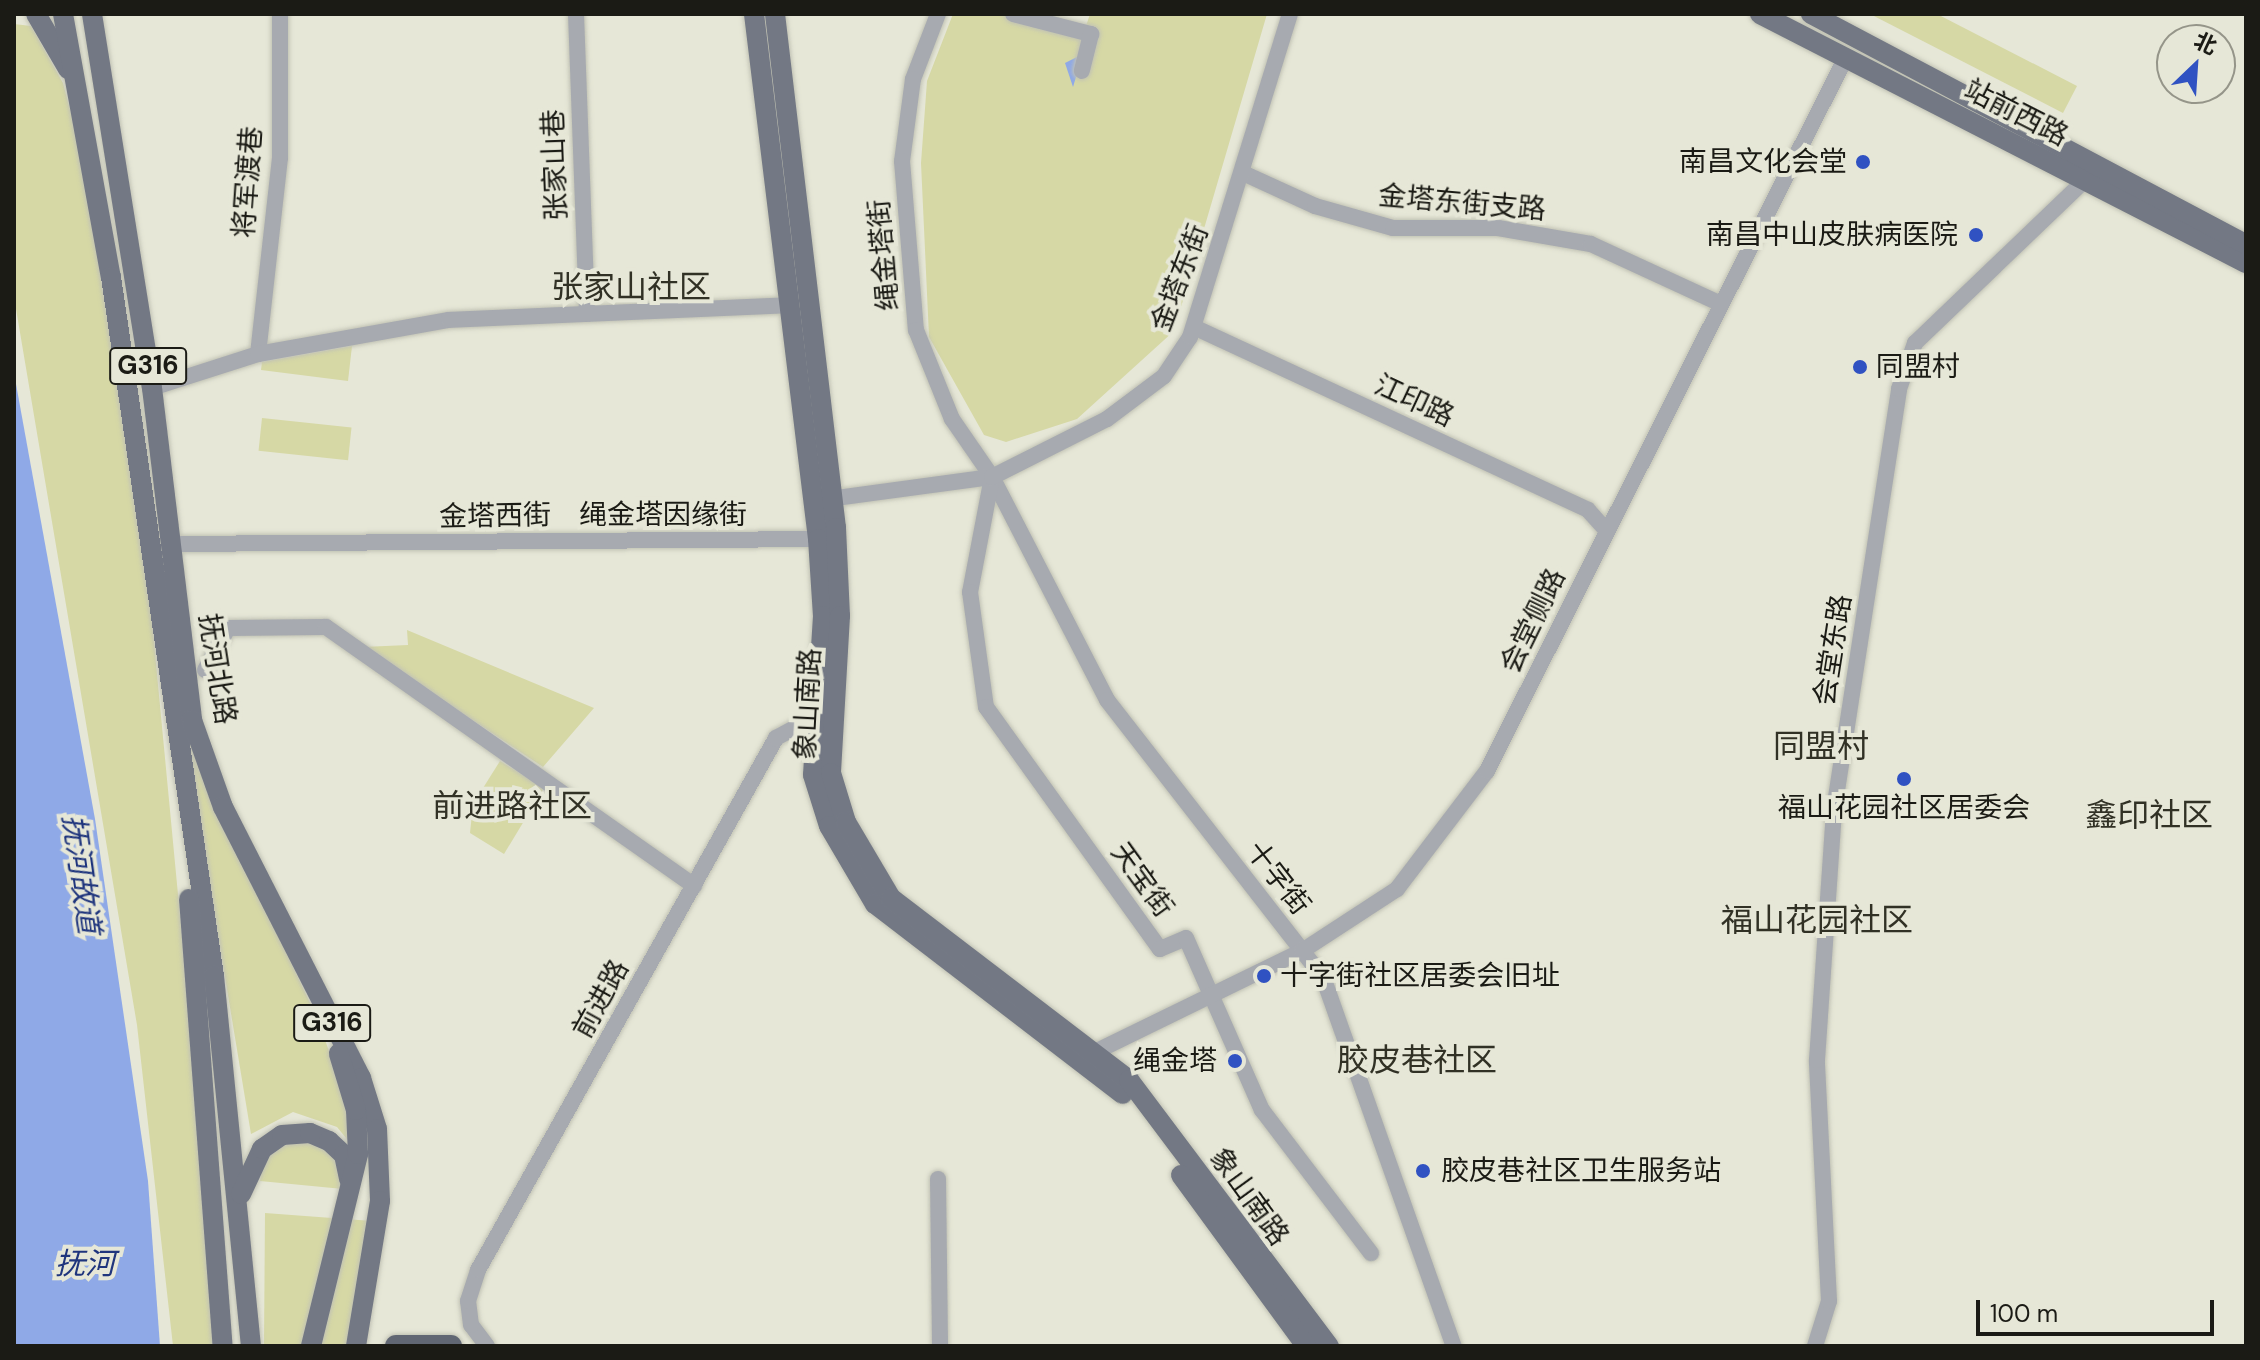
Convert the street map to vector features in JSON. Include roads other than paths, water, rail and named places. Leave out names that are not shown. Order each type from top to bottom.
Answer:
[{"type":"highway","points":[[396,1346],[451,1346]]},
{"type":"main road","points":[[36,14],[79,89]]},
{"type":"main road","name":"抚河北路","points":[[63,14],[79,89],[184,808],[214,976],[240,1199],[251,1346]]},
{"type":"main road","name":"抚河北路","points":[[92,14],[152,388],[192,720],[223,807],[361,1078],[377,1129],[380,1201],[356,1346]]},
{"type":"main road","name":"象山南路","points":[[754,14],[791,305],[840,616],[813,775],[829,826],[875,904],[1110,1080],[1306,1346]]},
{"type":"main road","name":"象山南路","points":[[775,14],[823,500],[810,540],[831,773],[839,797],[891,898],[1099,1050],[1329,1346]]},
{"type":"main road","name":"站前西路","points":[[1760,14],[2246,263]]},
{"type":"main road","name":"站前西路","points":[[1811,14],[2246,244]]},
{"type":"main road","points":[[184,808],[223,1346]]},
{"type":"main road","points":[[311,1346],[351,1194],[356,1110],[326,1013]]},
{"type":"main road","points":[[240,1199],[262,1149],[282,1135],[310,1133],[344,1155],[351,1194]]},
{"type":"street","name":"将军渡巷","points":[[258,354],[280,158],[280,14]]},
{"type":"street","name":"张家山巷","points":[[576,14],[587,314]]},
{"type":"street","name":"绳金塔街","points":[[938,14],[913,79],[902,161],[916,330],[952,419],[992,477]]},
{"type":"street","points":[[1013,14],[1091,34],[1082,71]]},
{"type":"street","name":"金塔东街","points":[[823,500],[992,477],[1107,419],[1164,376],[1194,327],[1290,14]]},
{"type":"street","name":"会堂侧路","points":[[1099,1050],[1210,1001],[1302,951],[1397,889],[1487,771],[1846,57]]},
{"type":"street","name":"金塔东街支路","points":[[1243,173],[1315,206],[1393,228],[1498,228],[1591,244],[1721,304]]},
{"type":"street","name":"会堂东路","points":[[1815,1346],[1829,1301],[1817,1060],[1834,810],[1899,389],[1915,343],[2085,180]]},
{"type":"street","points":[[152,388],[258,354],[449,320],[791,305]]},
{"type":"street","name":"江印路","points":[[1194,327],[1588,510],[1606,530]]},
{"type":"street","name":"十字街","points":[[992,477],[1107,700],[1323,977],[1454,1346]]},
{"type":"street","name":"天宝街","points":[[992,477],[970,592],[986,707],[1160,949],[1186,938],[1210,1001],[1255,1081],[1262,1110],[1371,1253]]},
{"type":"street","name":"金塔西街","points":[[173,544],[810,540]]},
{"type":"street","points":[[205,670],[228,628],[326,627],[694,886]]},
{"type":"street","name":"前进路","points":[[487,1346],[471,1325],[468,1301],[478,1270],[776,738],[826,711]]},
{"type":"street","points":[[938,1179],[940,1346]]},
{"type":"water","points":[[1083,54],[1073,87],[1065,63]]},
{"type":"water","name":"抚河","points":[[14,373],[95,819],[148,1181],[160,1346],[14,1346]]},
{"type":"place","name":"南昌文化会堂","points":[[1863,162]]},
{"type":"place","name":"南昌中山皮肤病医院","points":[[1976,235]]},
{"type":"place","name":"同盟村","points":[[1860,367]]},
{"type":"place","name":"福山花园社区居委会","points":[[1904,779]]},
{"type":"place","name":"十字街社区居委会旧址","points":[[1264,976]]},
{"type":"place","name":"绳金塔","points":[[1235,1061]]},
{"type":"place","name":"胶皮巷社区卫生服务站","points":[[1423,1171]]},
{"type":"district","name":"张家山社区","points":[[631,287]]},
{"type":"district","name":"同盟村","points":[[1821,746]]},
{"type":"district","name":"前进路社区","points":[[512,806]]},
{"type":"district","name":"鑫印社区","points":[[2149,815]]},
{"type":"district","name":"福山花园社区","points":[[1817,920]]},
{"type":"district","name":"胶皮巷社区","points":[[1417,1060]]},
{"type":"water label","name":"抚河故道","points":[[81,874]]}]
